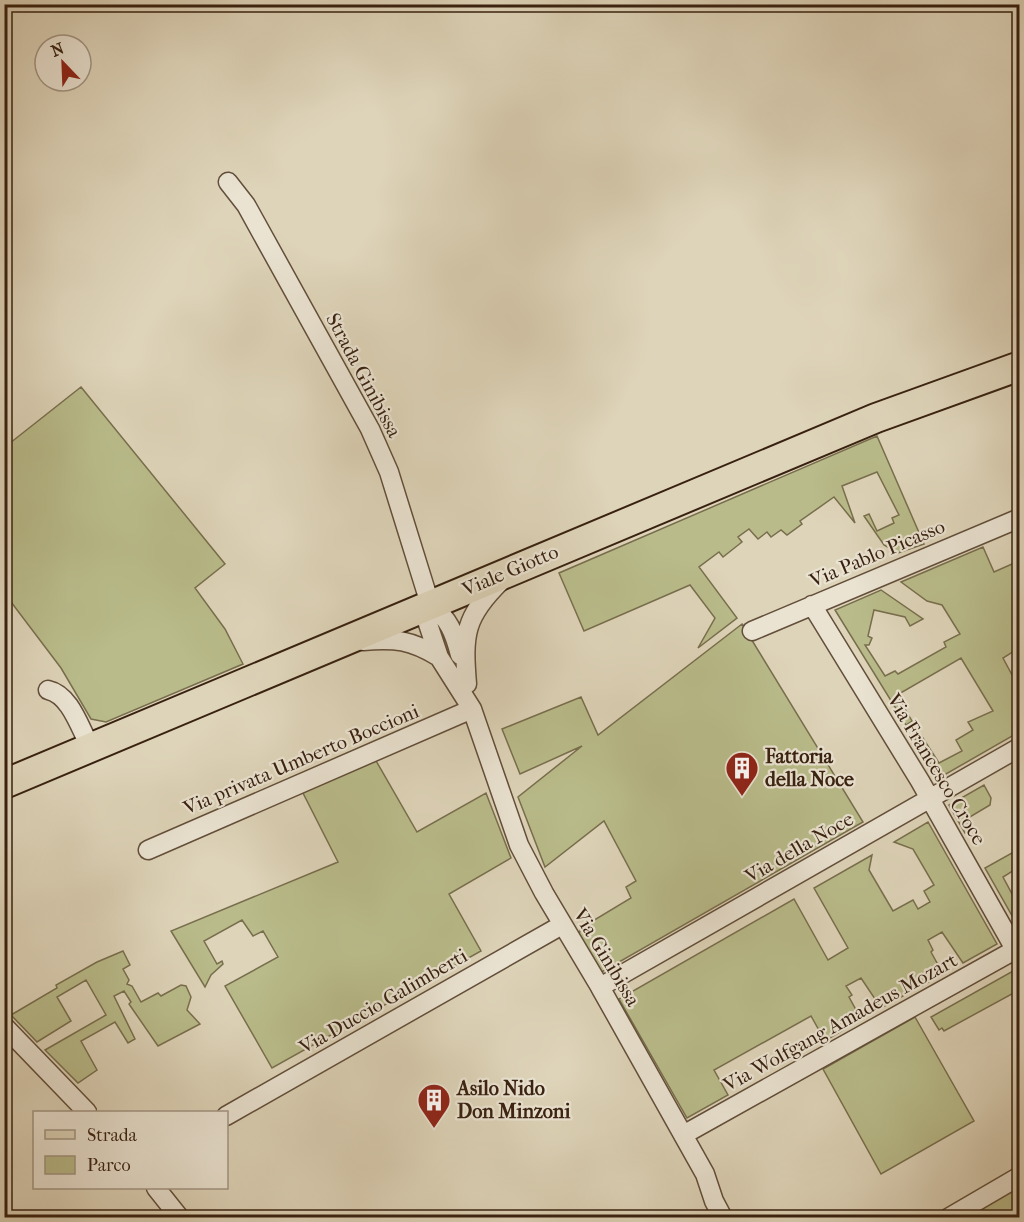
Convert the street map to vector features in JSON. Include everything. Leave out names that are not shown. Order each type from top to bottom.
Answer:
[{"type":"main road","name":"Viale Giotto","points":[[4,784],[876,418],[1020,366]]},
{"type":"street","name":"Strada Ginibissa","points":[[228,182],[246,205],[370,429],[389,472],[430,604]]},
{"type":"street","name":"Via Pablo Picasso","points":[[752,631],[1020,518]]},
{"type":"street","name":"Via Ginibissa","points":[[467,684],[464,644],[470,618],[490,591],[511,570]]},
{"type":"street","name":"Via Ginibissa","points":[[430,604],[428,624],[439,657],[472,709]]},
{"type":"street","name":"Via Ginibissa","points":[[430,604],[444,615],[452,627],[472,709],[506,800],[519,845],[562,926],[600,987],[705,1174],[714,1201],[723,1218]]},
{"type":"street","name":"Via Francesco Croce","points":[[812,605],[930,799],[1018,952]]},
{"type":"street","points":[[337,644],[393,638],[421,646],[439,657]]},
{"type":"street","points":[[48,690],[59,693],[66,700],[91,748]]},
{"type":"street","name":"Via privata Umberto Boccioni","points":[[148,850],[472,709]]},
{"type":"street","name":"Via della Noce","points":[[600,987],[1020,747]]},
{"type":"street","name":"Via Duccio Galimberti","points":[[228,1115],[562,926]]},
{"type":"street","name":"Via Wolfgang Amadeus Mozart","points":[[683,1135],[1018,952]]},
{"type":"street","points":[[9,1039],[85,1111]]},
{"type":"street","points":[[948,1218],[1020,1176]]},
{"type":"street","points":[[157,1189],[180,1218]]},
{"type":"green space","points":[[81,387],[225,564],[195,588],[225,629],[243,664],[106,722],[91,719],[61,668],[5,594],[5,447]]},
{"type":"green space","points":[[877,436],[924,544],[898,553],[884,545],[864,516],[869,514],[877,531],[894,523],[892,518],[899,515],[877,472],[842,486],[855,523],[834,497],[800,521],[802,524],[787,535],[781,530],[771,537],[767,532],[758,539],[749,529],[738,537],[742,542],[723,557],[719,552],[699,567],[737,618],[698,648],[715,618],[690,585],[584,631],[559,573]]},
{"type":"green space","points":[[983,547],[994,572],[1019,561],[1019,648],[1003,658],[1019,688],[1019,732],[939,778],[915,739],[921,735],[939,763],[962,751],[956,740],[973,730],[968,722],[993,711],[961,658],[897,695],[912,721],[906,725],[835,610],[881,590],[923,619],[910,626],[905,617],[874,610],[868,636],[872,638],[869,645],[865,645],[885,676],[895,671],[898,674],[946,647],[944,642],[960,634],[942,605],[927,601],[901,582]]},
{"type":"green space","points":[[742,624],[863,822],[600,973],[579,934],[581,928],[631,898],[626,887],[636,881],[604,821],[545,867],[518,797],[582,746],[520,774],[502,729],[581,697],[598,735]]},
{"type":"green space","points":[[375,759],[417,832],[486,793],[511,858],[449,894],[481,951],[272,1068],[225,986],[278,957],[263,931],[253,936],[242,920],[204,941],[217,964],[222,961],[223,964],[211,975],[205,987],[171,931],[338,862],[302,791]]},
{"type":"green space","points":[[984,785],[991,798],[990,805],[968,818],[973,829],[965,833],[949,805]]},
{"type":"green space","points":[[928,822],[997,944],[963,963],[942,932],[928,940],[933,950],[931,952],[943,974],[881,1008],[861,978],[846,986],[852,995],[849,997],[861,1019],[825,1041],[811,1016],[714,1070],[728,1095],[687,1118],[619,999],[794,899],[828,960],[848,948],[814,888],[872,855],[869,870],[893,911],[913,900],[918,909],[930,902],[924,891],[934,885],[913,849],[894,842]]},
{"type":"green space","points":[[1019,849],[1019,867],[1003,877],[1019,907],[1019,928],[985,868]]},
{"type":"green space","points":[[123,951],[130,965],[123,969],[129,980],[127,984],[132,986],[141,1002],[158,993],[161,996],[181,985],[186,986],[191,997],[187,1010],[200,1024],[158,1046],[129,1004],[131,1002],[124,991],[114,996],[135,1039],[128,1043],[115,1022],[81,1041],[97,1070],[78,1083],[45,1050],[106,1015],[86,980],[57,997],[71,1021],[37,1042],[11,1015],[57,988],[56,985],[97,962]]},
{"type":"green space","points":[[1013,971],[1019,982],[1019,990],[944,1031],[942,1028],[939,1030],[931,1017]]},
{"type":"green space","points":[[915,1017],[974,1121],[881,1174],[823,1069]]},
{"type":"green space","points":[[1019,1182],[1019,1217],[954,1218]]},
{"type":"place","name":"Fattoria della Noce","points":[[742,797]]},
{"type":"place","name":"Asilo Nido Don Minzoni","points":[[434,1129]]}]
